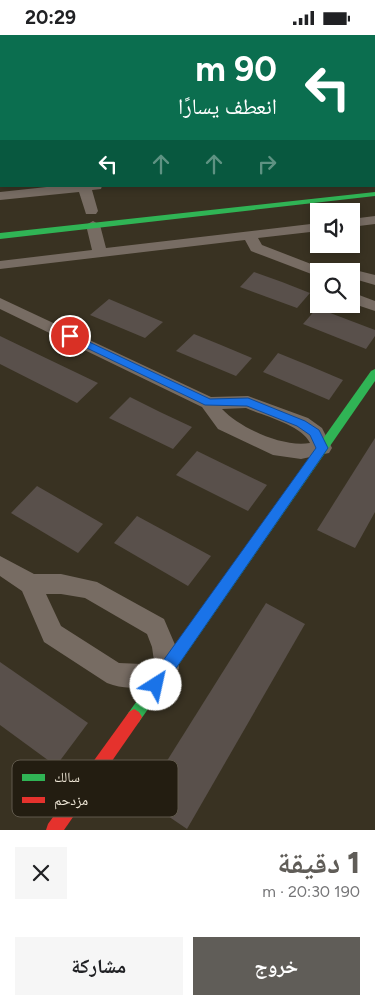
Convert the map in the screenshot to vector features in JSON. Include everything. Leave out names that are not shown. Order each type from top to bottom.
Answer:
[{"type":"main road","points":[[275,191],[282,204]]},
{"type":"main road","points":[[0,236],[375,194]]},
{"type":"main road","points":[[103,760],[375,373]]},
{"type":"main road","points":[[54,830],[63,817]]},
{"type":"street","points":[[0,196],[91,187],[91,211]]},
{"type":"street","points":[[360,222],[375,221]]},
{"type":"street","points":[[93,225],[100,253]]},
{"type":"street","points":[[0,265],[310,228]]},
{"type":"street","points":[[250,236],[256,249],[310,269]]},
{"type":"street","points":[[360,276],[375,280]]},
{"type":"street","points":[[360,300],[375,306]]},
{"type":"street","points":[[0,303],[209,403],[248,402],[292,420],[315,433],[322,448],[301,452],[280,450],[225,424],[213,411],[209,403]]},
{"type":"street","points":[[0,565],[31,584],[61,583],[89,589],[156,627],[164,647],[167,668],[142,676],[116,675],[52,633],[31,584]]},
{"type":"building","points":[[254,272],[310,293],[297,308],[240,287]]},
{"type":"building","points":[[109,299],[163,322],[145,338],[90,315]]},
{"type":"building","points":[[313,313],[330,313],[375,330],[375,336],[366,349],[303,324]]},
{"type":"building","points":[[194,334],[252,358],[236,376],[176,351]]},
{"type":"building","points":[[0,336],[98,383],[77,403],[0,364]]},
{"type":"building","points":[[278,353],[343,380],[329,400],[263,372]]},
{"type":"building","points":[[130,397],[192,427],[173,449],[109,418]]},
{"type":"building","points":[[375,438],[375,512],[355,548],[317,530]]},
{"type":"building","points":[[197,451],[267,485],[248,511],[176,475]]},
{"type":"building","points":[[37,486],[103,524],[78,553],[11,513]]},
{"type":"building","points":[[137,516],[211,556],[188,586],[114,543]]},
{"type":"building","points":[[266,603],[305,624],[187,829],[169,817],[178,817],[178,760],[167,760]]},
{"type":"building","points":[[0,662],[88,723],[60,760],[48,760],[0,725]]},
{"type":"traffic: fast","points":[[0,236],[375,194]]},
{"type":"traffic: fast","points":[[134,717],[375,373]]},
{"type":"traffic: jam","points":[[104,760],[134,717]]},
{"type":"traffic: jam","points":[[54,830],[63,817]]},
{"type":"route","points":[[70,336],[209,403],[248,402],[301,423],[315,433],[322,448],[156,685]]}]
